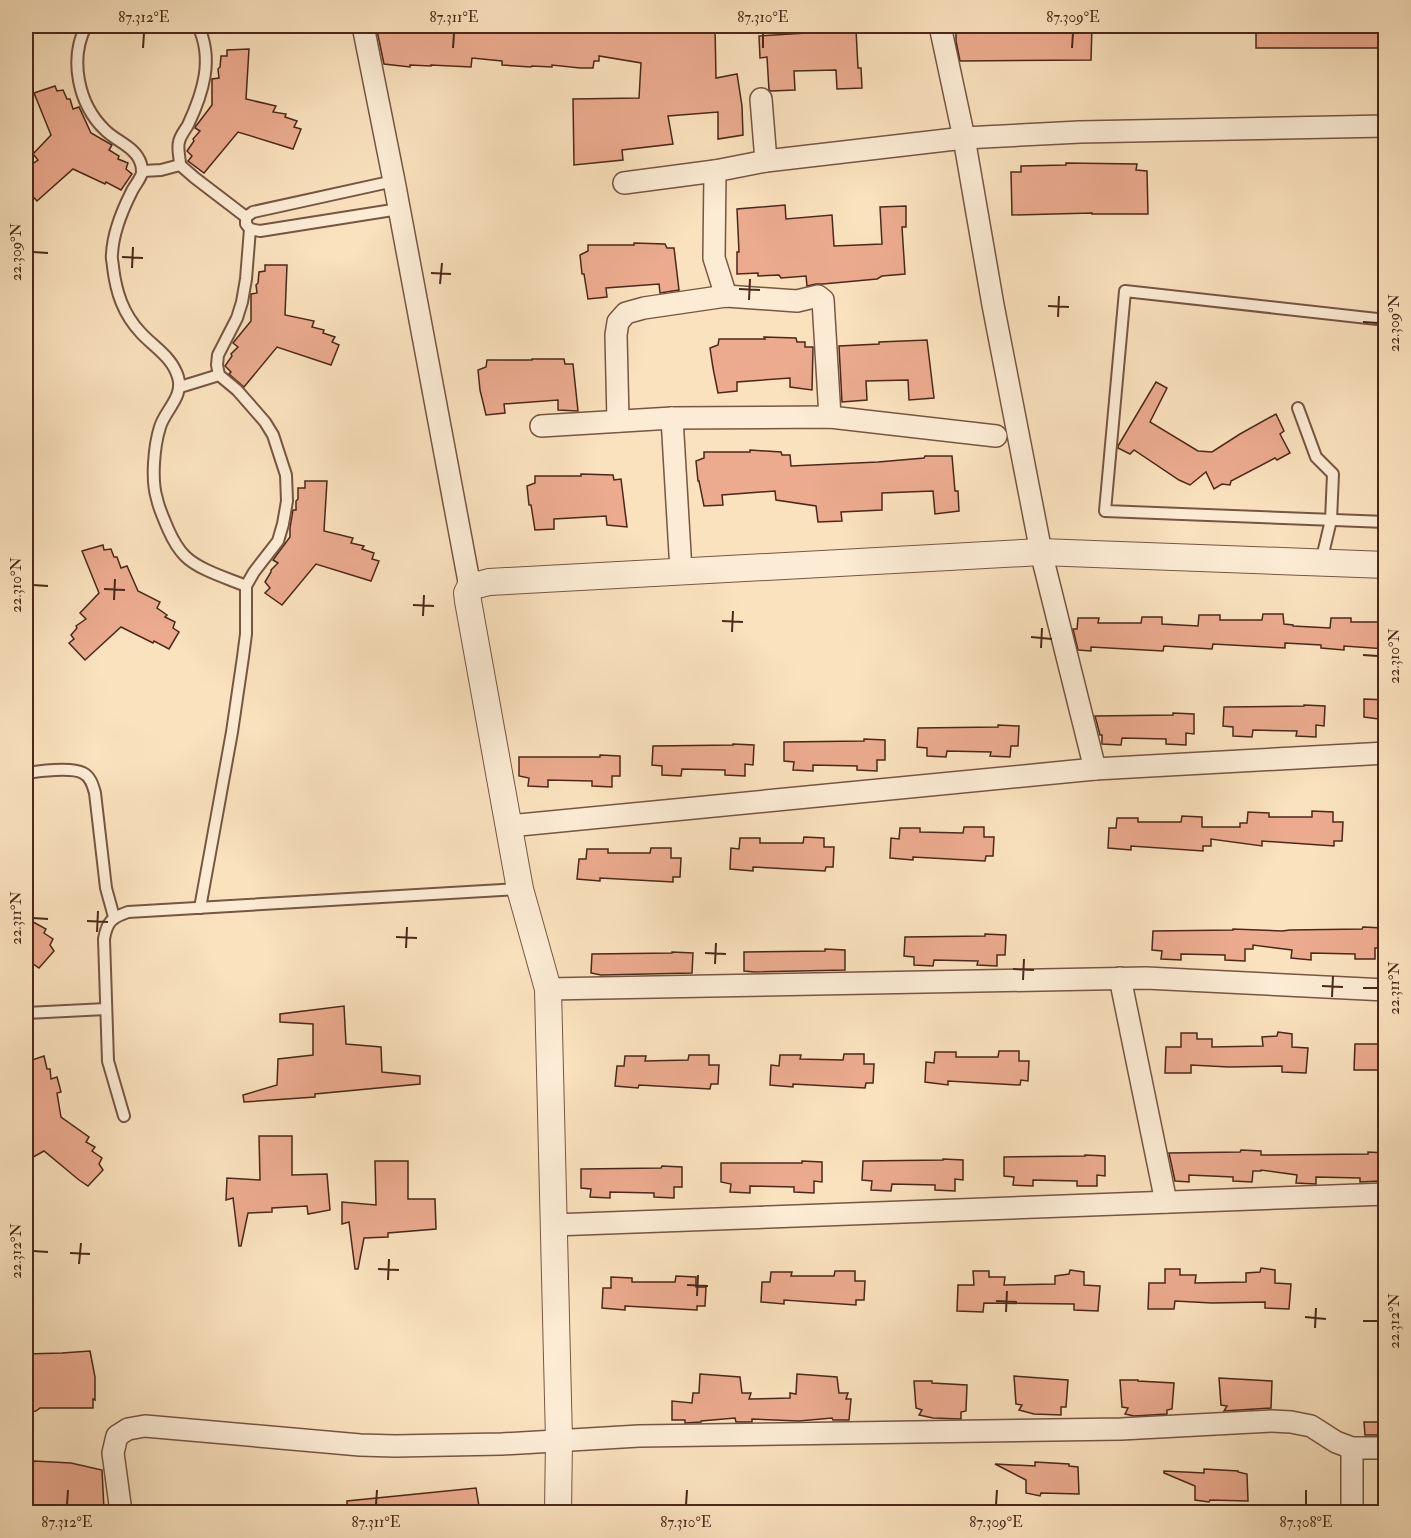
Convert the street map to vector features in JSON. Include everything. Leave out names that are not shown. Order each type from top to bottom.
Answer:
[{"type":"street","points":[[363,26],[470,587],[467,593],[468,601],[520,889],[548,989],[559,1440],[558,1512]]},
{"type":"street","points":[[940,26],[964,138],[993,305],[1041,552],[1095,769]]},
{"type":"street","points":[[761,99],[766,161]]},
{"type":"street","points":[[624,183],[715,171],[766,161],[964,138],[1080,132],[1386,126]]},
{"type":"street","points":[[715,171],[714,258],[726,296]]},
{"type":"street","points":[[618,421],[616,335],[618,322],[626,313],[644,308],[726,296],[797,301],[818,296],[823,300],[830,417]]},
{"type":"street","points":[[541,426],[672,418],[830,417],[996,436]]},
{"type":"street","points":[[672,418],[681,571]]},
{"type":"street","points":[[470,587],[489,582],[1041,552],[1386,565]]},
{"type":"street","points":[[509,826],[1095,769],[1386,753]]},
{"type":"street","points":[[1120,978],[1166,1202]]},
{"type":"street","points":[[548,989],[1146,978],[1386,990]]},
{"type":"street","points":[[553,1225],[1386,1194]]},
{"type":"street","points":[[121,1512],[114,1453],[117,1436],[128,1428],[145,1426],[395,1446],[502,1444],[639,1436],[1121,1429],[1272,1421],[1311,1426],[1336,1442],[1352,1448],[1386,1448]]},
{"type":"street","points":[[1352,1448],[1352,1512]]},
{"type":"lane","points":[[86,26],[81,35],[77,53],[77,69],[79,82],[88,105],[106,131],[136,154],[143,171],[124,208],[112,254],[119,299],[127,316],[141,334],[171,362],[180,387],[160,426],[156,444],[154,469],[156,497],[173,539],[184,555],[197,565],[246,586]]},
{"type":"lane","points":[[198,26],[206,45],[207,65],[204,85],[188,124],[178,141],[180,165],[246,217]]},
{"type":"lane","points":[[143,171],[161,170],[180,165]]},
{"type":"lane","points":[[246,217],[253,212],[394,181]]},
{"type":"lane","points":[[250,230],[260,231],[399,209]]},
{"type":"lane","points":[[200,908],[232,732],[243,657],[246,634],[246,586],[278,541],[287,501],[286,475],[273,435],[265,422],[237,390],[219,375],[217,364],[218,355],[237,318],[242,302],[250,230],[246,224],[246,217]]},
{"type":"lane","points":[[1386,320],[1125,291],[1105,511],[1386,522]]},
{"type":"lane","points":[[180,387],[219,375]]},
{"type":"lane","points":[[1298,408],[1317,457],[1333,474],[1331,520],[1321,562]]},
{"type":"lane","points":[[26,773],[67,770],[84,773],[91,781],[95,793],[106,888],[114,917]]},
{"type":"lane","points":[[124,1116],[108,1061],[104,939],[106,927],[114,917],[128,912],[520,889]]},
{"type":"lane","points":[[26,1013],[106,1009]]},
{"type":"building","points":[[376,26],[715,26],[716,78],[737,74],[742,106],[743,135],[718,139],[718,112],[668,116],[673,144],[622,150],[623,160],[574,165],[573,99],[639,98],[641,63],[599,56],[599,61],[594,61],[593,68],[502,65],[502,61],[472,58],[471,67],[410,65],[410,67],[384,64]]},
{"type":"building","points":[[956,26],[1092,26],[1091,60],[960,61]]},
{"type":"building","points":[[1256,26],[1386,26],[1386,48],[1256,48]]},
{"type":"building","points":[[856,30],[858,68],[861,68],[862,88],[837,89],[836,70],[794,71],[795,90],[769,90],[767,57],[760,58],[759,36]]},
{"type":"building","points":[[249,49],[246,99],[276,106],[273,112],[286,114],[285,117],[297,121],[294,127],[301,129],[293,149],[238,132],[204,173],[188,161],[192,156],[187,151],[200,131],[195,128],[196,126],[212,105],[212,79],[219,78],[218,69],[221,56],[227,56],[227,50]]},
{"type":"building","points":[[55,86],[57,91],[63,90],[67,99],[70,99],[73,109],[79,107],[91,133],[112,145],[109,150],[119,156],[118,159],[128,163],[126,169],[132,174],[121,190],[73,169],[37,201],[26,189],[28,167],[38,160],[33,154],[51,135],[34,93]]},
{"type":"building","points":[[1066,163],[1137,164],[1136,170],[1147,171],[1148,214],[1012,215],[1011,172],[1021,172],[1021,166],[1066,165]]},
{"type":"building","points":[[785,205],[786,219],[832,215],[834,246],[882,244],[880,207],[906,206],[906,227],[902,227],[905,274],[807,286],[806,276],[781,278],[779,275],[758,276],[758,273],[737,274],[737,252],[739,252],[737,209]]},
{"type":"building","points":[[634,243],[665,244],[667,248],[674,248],[679,290],[660,293],[659,284],[606,288],[607,297],[588,299],[580,255],[588,251],[588,245],[634,245]]},
{"type":"building","points":[[265,265],[287,265],[285,315],[314,321],[312,327],[324,330],[323,333],[335,337],[332,342],[339,345],[331,365],[277,347],[244,387],[229,374],[231,372],[225,366],[231,354],[238,347],[233,343],[251,321],[251,294],[257,293],[259,272],[265,271]]},
{"type":"building","points":[[764,337],[796,338],[797,342],[805,342],[805,347],[813,347],[812,390],[790,387],[790,378],[737,382],[737,391],[718,393],[710,348],[718,345],[719,339],[765,339]]},
{"type":"building","points":[[927,340],[934,398],[909,400],[908,380],[866,381],[867,400],[842,402],[839,346]]},
{"type":"building","points":[[564,359],[565,364],[573,364],[578,411],[558,410],[558,400],[504,404],[505,413],[486,415],[478,370],[486,367],[487,360]]},
{"type":"building","points":[[1156,382],[1167,388],[1150,422],[1198,451],[1212,452],[1276,414],[1284,431],[1280,434],[1290,453],[1277,460],[1275,458],[1231,481],[1230,485],[1222,484],[1214,489],[1206,472],[1190,485],[1134,450],[1130,454],[1118,448]]},
{"type":"building","points":[[750,450],[781,452],[782,455],[790,455],[791,466],[952,456],[959,511],[935,514],[933,491],[882,493],[882,510],[841,512],[842,521],[818,522],[816,506],[776,500],[775,491],[722,495],[723,505],[704,506],[696,461],[704,458],[704,452],[750,452]]},
{"type":"building","points":[[581,474],[613,475],[614,480],[621,479],[627,527],[607,525],[606,516],[554,519],[554,529],[535,530],[527,486],[535,483],[535,476],[581,476]]},
{"type":"building","points":[[305,481],[327,481],[324,531],[353,538],[351,543],[364,546],[362,549],[374,553],[372,559],[379,561],[371,581],[316,564],[282,605],[265,593],[270,588],[265,582],[271,570],[278,563],[273,560],[290,537],[298,488],[305,488]]},
{"type":"building","points":[[103,545],[104,550],[111,549],[121,568],[127,566],[138,591],[160,602],[157,608],[167,615],[165,617],[175,622],[173,628],[179,632],[169,649],[121,627],[85,660],[69,643],[74,639],[71,635],[77,628],[76,626],[86,619],[80,613],[99,593],[82,551]]},
{"type":"building","points":[[1263,614],[1283,614],[1284,624],[1293,626],[1330,628],[1331,618],[1351,618],[1351,622],[1386,622],[1386,649],[1344,646],[1344,650],[1321,648],[1321,645],[1285,643],[1285,648],[1213,644],[1212,649],[1164,646],[1163,651],[1091,647],[1091,651],[1078,650],[1073,629],[1077,629],[1078,618],[1099,618],[1098,623],[1141,623],[1142,617],[1162,617],[1162,624],[1198,626],[1199,615],[1220,615],[1220,620],[1262,620]]},
{"type":"building","points":[[1364,699],[1386,700],[1386,720],[1364,717]]},
{"type":"building","points":[[1325,706],[1324,726],[1316,725],[1316,737],[1296,736],[1297,731],[1253,730],[1252,737],[1233,736],[1233,727],[1223,726],[1224,707]]},
{"type":"building","points":[[1173,713],[1194,714],[1194,734],[1186,733],[1186,745],[1166,744],[1166,739],[1122,738],[1121,745],[1102,744],[1102,735],[1100,735],[1095,716],[1173,715]]},
{"type":"building","points":[[998,725],[1019,726],[1018,746],[1011,746],[1010,757],[990,756],[991,752],[947,751],[946,757],[927,756],[927,748],[917,747],[918,728],[998,727]]},
{"type":"building","points":[[864,739],[885,740],[885,760],[877,760],[877,771],[857,770],[857,766],[813,765],[813,771],[793,770],[794,762],[784,761],[784,742],[864,741]]},
{"type":"building","points":[[754,745],[753,765],[745,764],[745,776],[725,775],[725,770],[682,769],[681,776],[662,775],[662,766],[652,765],[653,746]]},
{"type":"building","points":[[600,755],[620,756],[620,776],[612,776],[612,787],[592,786],[592,781],[548,780],[548,787],[528,786],[529,778],[519,776],[519,757],[600,757]]},
{"type":"building","points":[[1312,811],[1333,812],[1333,822],[1343,822],[1342,841],[1334,841],[1334,846],[1262,841],[1262,846],[1211,839],[1211,846],[1203,846],[1203,851],[1131,846],[1131,850],[1108,848],[1109,828],[1116,828],[1117,818],[1138,818],[1138,822],[1181,822],[1182,816],[1202,817],[1202,827],[1240,827],[1240,823],[1247,823],[1248,812],[1269,813],[1269,817],[1312,817]]},
{"type":"building","points":[[964,827],[984,827],[984,837],[994,837],[993,856],[986,856],[985,861],[890,858],[891,838],[899,839],[900,828],[920,828],[920,832],[963,833]]},
{"type":"building","points":[[804,837],[824,838],[824,847],[834,847],[833,867],[826,867],[825,871],[753,867],[753,871],[730,869],[731,848],[739,849],[740,838],[760,838],[760,843],[803,843]]},
{"type":"building","points":[[651,848],[671,848],[671,858],[681,858],[680,877],[673,877],[673,882],[577,879],[579,859],[586,859],[587,849],[608,849],[608,853],[650,853]]},
{"type":"building","points":[[26,918],[46,929],[44,933],[53,939],[50,945],[54,951],[39,968],[26,959]]},
{"type":"building","points":[[1363,927],[1383,928],[1383,948],[1375,948],[1375,959],[1355,959],[1355,954],[1311,953],[1311,960],[1291,958],[1292,950],[1253,945],[1253,949],[1245,949],[1245,961],[1225,960],[1225,955],[1181,954],[1181,960],[1161,959],[1162,951],[1152,950],[1153,931],[1233,929],[1282,931],[1362,929]]},
{"type":"building","points":[[985,934],[1006,935],[1005,955],[997,955],[997,966],[977,965],[978,961],[934,960],[933,966],[914,965],[914,957],[904,956],[905,937],[985,936]]},
{"type":"building","points":[[825,949],[845,950],[845,970],[744,971],[744,952],[825,951]]},
{"type":"building","points":[[693,953],[692,973],[601,975],[591,973],[592,954]]},
{"type":"building","points":[[344,1006],[346,1044],[381,1047],[382,1072],[420,1076],[420,1084],[315,1094],[315,1097],[244,1102],[243,1095],[277,1085],[278,1059],[313,1055],[313,1024],[280,1022],[280,1014]]},
{"type":"building","points":[[1278,1032],[1292,1034],[1292,1047],[1308,1048],[1306,1073],[1282,1072],[1282,1066],[1191,1065],[1191,1073],[1165,1073],[1166,1047],[1181,1047],[1181,1033],[1197,1033],[1197,1039],[1212,1039],[1212,1047],[1263,1046],[1262,1037],[1277,1036]]},
{"type":"building","points":[[1355,1044],[1386,1044],[1386,1062],[1381,1062],[1380,1070],[1354,1070]]},
{"type":"building","points":[[999,1051],[1019,1051],[1019,1061],[1029,1061],[1028,1081],[1021,1080],[1020,1085],[948,1081],[948,1085],[925,1082],[926,1062],[934,1063],[935,1052],[956,1052],[956,1057],[998,1057]]},
{"type":"building","points":[[844,1054],[864,1054],[864,1064],[874,1064],[873,1083],[866,1083],[865,1088],[770,1085],[771,1065],[779,1066],[780,1055],[801,1055],[800,1059],[843,1060]]},
{"type":"building","points":[[689,1055],[709,1055],[709,1065],[719,1065],[718,1084],[711,1084],[710,1089],[615,1086],[617,1066],[624,1066],[625,1056],[646,1056],[645,1061],[688,1060]]},
{"type":"building","points":[[44,1056],[47,1069],[50,1069],[51,1079],[57,1077],[61,1092],[57,1093],[61,1117],[89,1137],[86,1142],[95,1147],[92,1151],[102,1158],[99,1164],[103,1170],[88,1186],[44,1151],[26,1161],[26,1122],[28,1118],[26,1062]]},
{"type":"building","points":[[259,1136],[292,1136],[292,1175],[327,1174],[330,1210],[308,1214],[307,1206],[272,1208],[272,1212],[248,1213],[241,1246],[239,1246],[233,1198],[226,1200],[227,1178],[260,1180]]},
{"type":"building","points":[[1241,1150],[1261,1151],[1261,1155],[1386,1153],[1386,1173],[1380,1173],[1380,1181],[1360,1182],[1360,1178],[1316,1177],[1316,1184],[1296,1183],[1297,1175],[1261,1170],[1253,1171],[1252,1182],[1233,1181],[1233,1177],[1189,1175],[1189,1182],[1175,1181],[1169,1153],[1240,1152]]},
{"type":"building","points":[[1105,1156],[1105,1176],[1097,1175],[1097,1186],[1077,1186],[1077,1181],[1033,1180],[1033,1186],[1013,1185],[1014,1177],[1004,1176],[1004,1157]]},
{"type":"building","points":[[963,1160],[963,1180],[955,1179],[955,1191],[935,1190],[935,1185],[892,1184],[891,1191],[871,1190],[872,1181],[862,1180],[863,1161]]},
{"type":"building","points":[[375,1161],[408,1161],[408,1199],[435,1199],[436,1229],[388,1233],[388,1237],[364,1238],[358,1269],[355,1269],[349,1222],[342,1224],[342,1202],[376,1205]]},
{"type":"building","points":[[802,1161],[822,1162],[822,1182],[814,1181],[814,1193],[794,1192],[794,1187],[750,1186],[750,1193],[730,1192],[731,1184],[721,1182],[721,1163],[802,1163]]},
{"type":"building","points":[[662,1166],[682,1167],[682,1187],[674,1187],[674,1198],[654,1197],[654,1193],[610,1192],[610,1198],[590,1197],[591,1189],[581,1188],[581,1169],[661,1168]]},
{"type":"building","points":[[1261,1268],[1275,1270],[1275,1283],[1291,1284],[1289,1309],[1265,1308],[1265,1302],[1175,1301],[1174,1309],[1148,1309],[1149,1283],[1165,1283],[1165,1269],[1180,1269],[1180,1275],[1196,1275],[1195,1283],[1246,1282],[1246,1273],[1260,1272]]},
{"type":"building","points":[[1070,1270],[1084,1272],[1084,1285],[1100,1286],[1098,1311],[1074,1310],[1074,1304],[984,1303],[983,1312],[957,1311],[958,1285],[974,1285],[973,1271],[989,1271],[989,1277],[1005,1277],[1004,1285],[1055,1284],[1055,1276],[1069,1274]]},
{"type":"building","points":[[835,1271],[855,1271],[855,1281],[865,1281],[864,1300],[856,1300],[856,1305],[784,1300],[784,1304],[761,1302],[762,1282],[770,1282],[771,1272],[792,1272],[791,1276],[834,1276]]},
{"type":"building","points":[[676,1276],[696,1277],[696,1287],[706,1287],[705,1306],[697,1306],[697,1310],[625,1306],[625,1310],[602,1308],[603,1288],[611,1288],[611,1277],[632,1278],[632,1282],[675,1282]]},
{"type":"building","points":[[90,1351],[95,1377],[93,1408],[40,1408],[26,1412],[26,1354]]},
{"type":"building","points":[[700,1374],[740,1377],[742,1393],[751,1393],[749,1399],[790,1398],[790,1393],[796,1394],[797,1374],[837,1377],[839,1393],[848,1393],[846,1399],[851,1399],[849,1420],[833,1420],[832,1418],[799,1421],[752,1419],[752,1422],[736,1422],[735,1418],[685,1423],[685,1420],[672,1420],[672,1401],[692,1403],[693,1393],[699,1393]]},
{"type":"building","points":[[1014,1376],[1068,1380],[1066,1407],[1061,1407],[1061,1415],[1034,1414],[1019,1410],[1022,1405],[1016,1404]]},
{"type":"building","points":[[1219,1378],[1272,1381],[1271,1408],[1224,1411],[1227,1406],[1221,1405]]},
{"type":"building","points":[[1120,1380],[1174,1383],[1172,1409],[1167,1410],[1167,1414],[1134,1416],[1125,1414],[1128,1408],[1122,1407]]},
{"type":"building","points":[[914,1381],[967,1385],[966,1411],[961,1412],[961,1419],[919,1415],[922,1410],[916,1408]]},
{"type":"building","points":[[1364,1422],[1386,1422],[1386,1435],[1365,1435]]},
{"type":"building","points":[[34,1461],[71,1463],[102,1470],[104,1509],[102,1512],[26,1512],[26,1465],[33,1464]]},
{"type":"building","points":[[1035,1462],[1069,1464],[1069,1466],[1078,1467],[1079,1494],[1041,1493],[1040,1496],[1026,1493],[1026,1480],[995,1464],[1035,1466]]},
{"type":"building","points":[[1204,1469],[1238,1471],[1247,1474],[1248,1501],[1195,1500],[1195,1486],[1164,1473],[1164,1471],[1204,1473]]},
{"type":"building","points":[[476,1488],[480,1512],[347,1512],[347,1501]]}]
